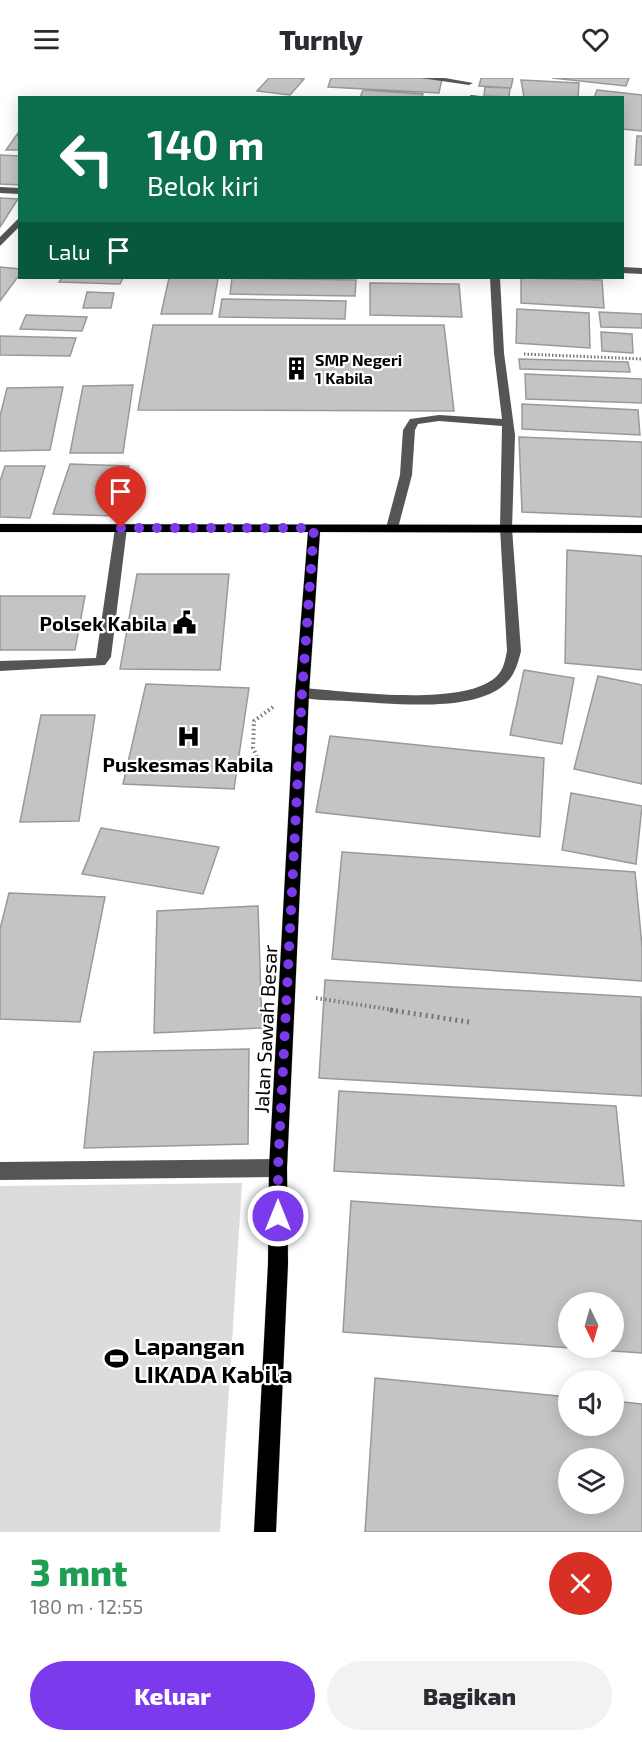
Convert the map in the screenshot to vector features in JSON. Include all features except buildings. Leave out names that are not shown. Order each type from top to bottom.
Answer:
[{"type":"main road","points":[[0,528],[642,529]]},
{"type":"main road","name":"Jalan Sawah Besar","points":[[265,1532],[279,1264],[278,1168],[302,693],[314,528]]},
{"type":"street","points":[[425,78],[469,80],[471,96]]},
{"type":"street","points":[[0,190],[18,191]]},
{"type":"street","points":[[0,243],[18,222]]},
{"type":"street","points":[[624,270],[642,270]]},
{"type":"street","points":[[302,693],[414,700],[445,699],[484,691],[500,681],[508,670],[514,651],[506,528],[509,435],[499,353],[495,279]]},
{"type":"street","points":[[392,528],[406,475],[409,430],[414,421],[439,418],[507,423]]},
{"type":"street","points":[[0,666],[100,662],[104,657],[121,528]]},
{"type":"street","points":[[0,1171],[278,1168]]},
{"type":"path","points":[[499,353],[642,359]]},
{"type":"path","points":[[288,994],[469,1022]]},
{"type":"shaded area","name":"Lapangan LIKADA Kabila","points":[[242,1183],[220,1532],[0,1532],[0,1186]]},
{"type":"place","name":"SMP Negeri 1 Kabila","points":[[297,368]]},
{"type":"place","name":"Polsek Kabila","points":[[185,623]]},
{"type":"place","name":"Puskesmas Kabila","points":[[188,736]]},
{"type":"place","name":"Lapangan LIKADA Kabila","points":[[116,1359]]},
{"type":"route","points":[[121,528],[314,528],[302,693],[278,1168],[278,1216]]}]
